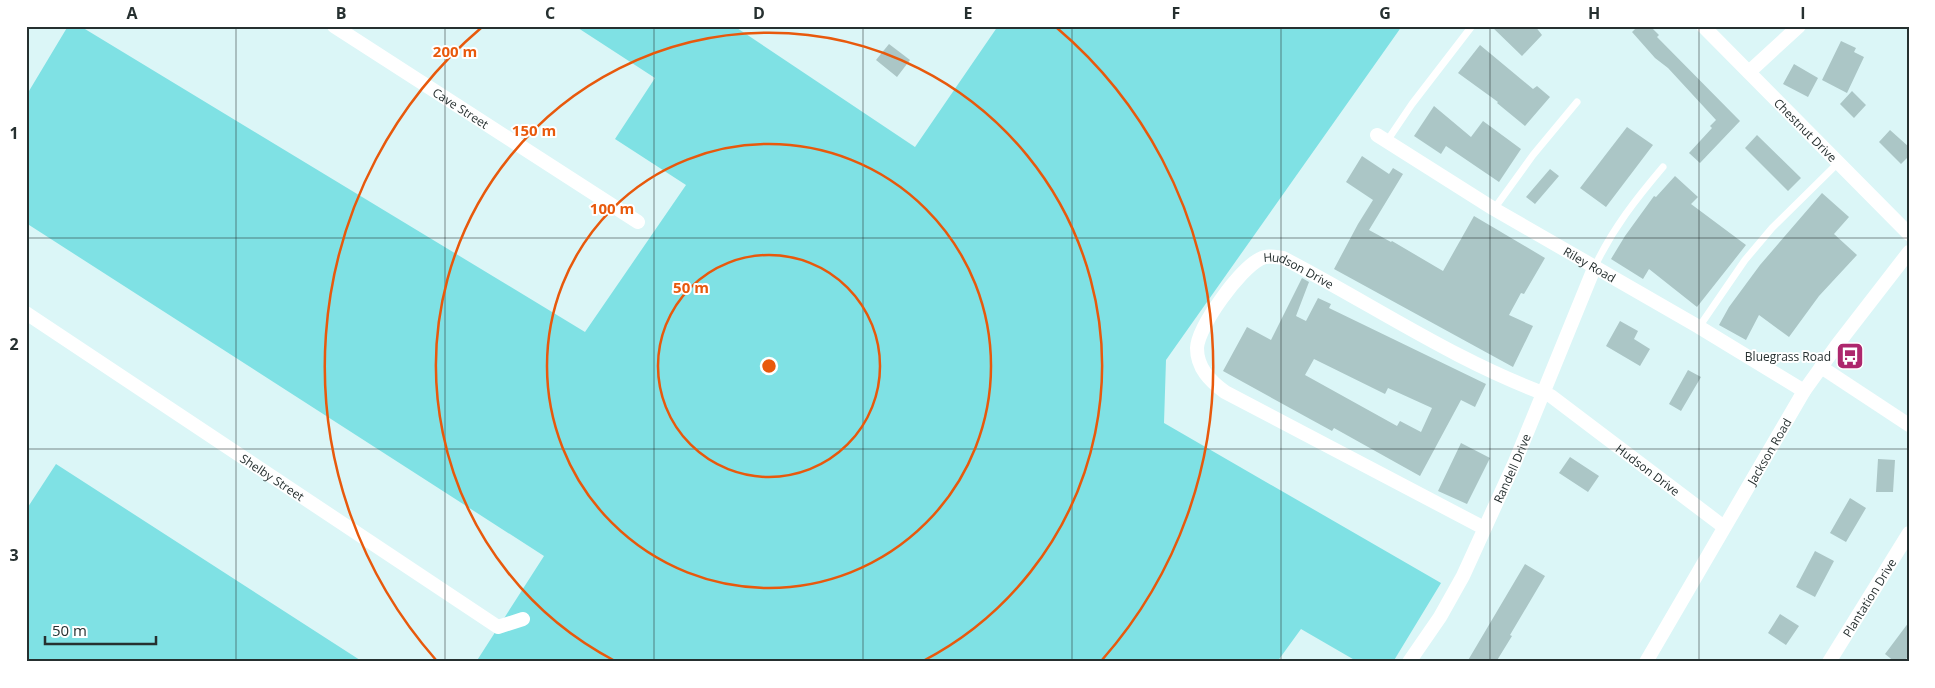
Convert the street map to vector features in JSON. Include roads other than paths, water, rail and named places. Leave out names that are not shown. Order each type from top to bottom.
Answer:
[{"type":"street","name":"Cave Street","points":[[334,26],[638,222]]},
{"type":"street","name":"Chestnut Drive","points":[[1703,26],[1909,234]]},
{"type":"street","points":[[1748,72],[1798,26]]},
{"type":"street","name":"Riley Road","points":[[1382,138],[1494,209],[1699,327],[1804,391]]},
{"type":"street","name":"Jackson Road","points":[[1646,662],[1804,391],[1909,252]]},
{"type":"street","name":"Hudson Drive","points":[[1484,528],[1225,392],[1204,374],[1197,349],[1199,336],[1225,294],[1248,267],[1262,258],[1271,256],[1283,258],[1435,342],[1532,390],[1544,393],[1558,400],[1724,527]]},
{"type":"street","name":"Randell Drive","points":[[1409,662],[1440,617],[1462,576],[1515,462],[1595,266]]},
{"type":"street","name":"Shelby Street","points":[[26,313],[498,627],[523,619]]},
{"type":"street","points":[[1821,367],[1909,425]]},
{"type":"street","name":"Plantation Drive","points":[[1829,662],[1909,533]]},
{"type":"lane","points":[[1382,138],[1412,104],[1472,26]]},
{"type":"lane","points":[[1494,209],[1533,155],[1577,102]]},
{"type":"lane","points":[[1699,327],[1745,260],[1772,228],[1838,163]]},
{"type":"lane","points":[[1595,266],[1608,238],[1663,167]]},
{"type":"place","name":"Bluegrass Road","points":[[1850,356]]}]
